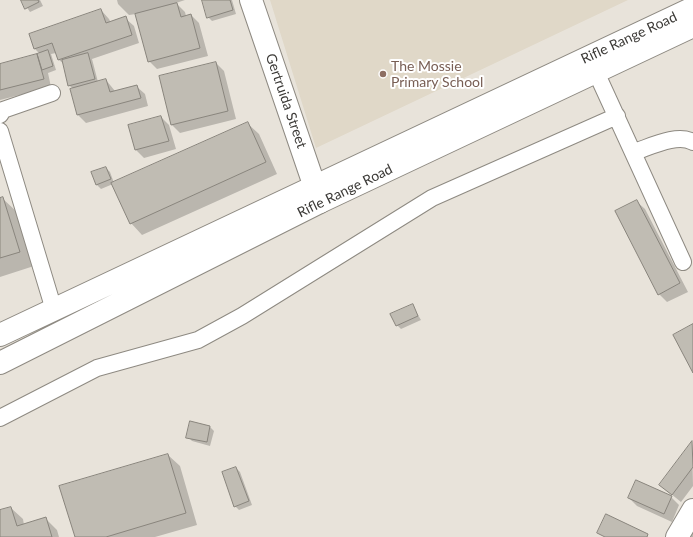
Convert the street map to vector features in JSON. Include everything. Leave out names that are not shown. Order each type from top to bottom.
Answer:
[{"type":"main road","name":"Gertruida Street","points":[[251,0],[317,193]]},
{"type":"main road","name":"Rifle Range Road","points":[[0,363],[317,193],[693,8]]},
{"type":"main road","name":"Rifle Range Road","points":[[0,335],[317,193],[596,72],[693,26]]},
{"type":"main road","points":[[677,537],[693,510]]},
{"type":"lane","points":[[596,72],[634,152],[683,262]]},
{"type":"lane","points":[[0,115],[3,110],[52,93]]},
{"type":"lane","points":[[0,418],[97,368],[198,340],[242,316],[432,198],[616,116]]},
{"type":"lane","points":[[0,131],[54,310]]},
{"type":"lane","points":[[634,152],[674,140],[688,139],[693,142]]},
{"type":"shaded area","name":"The Mossie Primary School","points":[[270,0],[628,0],[316,148]]},
{"type":"building","points":[[21,0],[38,0],[39,2],[25,9]]},
{"type":"building","points":[[202,0],[230,0],[233,10],[207,18]]},
{"type":"building","points":[[177,3],[181,17],[191,14],[200,48],[148,62],[135,14]]},
{"type":"building","points":[[101,9],[106,23],[126,16],[132,35],[58,60],[52,43],[34,49],[29,34]]},
{"type":"building","points":[[48,50],[53,66],[42,70],[37,54]]},
{"type":"building","points":[[88,53],[95,79],[68,86],[62,60]]},
{"type":"building","points":[[37,54],[44,79],[0,90],[0,64]]},
{"type":"building","points":[[216,62],[228,111],[171,125],[159,76]]},
{"type":"building","points":[[106,79],[110,92],[137,85],[141,98],[77,115],[70,89]]},
{"type":"building","points":[[161,116],[169,141],[135,150],[128,125]]},
{"type":"building","points":[[248,122],[266,162],[130,224],[111,183]]},
{"type":"building","points":[[106,167],[111,179],[96,185],[91,172]]},
{"type":"building","points":[[3,197],[20,252],[0,258],[0,198]]},
{"type":"building","points":[[637,200],[680,283],[658,295],[615,211]]},
{"type":"building","points":[[413,304],[418,316],[396,326],[390,314]]},
{"type":"building","points":[[693,324],[693,373],[673,335]]},
{"type":"building","points":[[190,421],[210,426],[207,442],[186,438]]},
{"type":"building","points":[[692,441],[693,467],[672,495],[659,485]]},
{"type":"building","points":[[168,454],[186,513],[106,537],[75,537],[59,486]]},
{"type":"building","points":[[236,467],[249,501],[234,507],[222,472]]},
{"type":"building","points":[[636,480],[672,496],[664,514],[628,498]]},
{"type":"building","points":[[11,507],[17,526],[46,517],[52,537],[0,537],[0,510]]},
{"type":"building","points":[[606,514],[648,534],[647,537],[605,537],[597,533]]},
{"type":"place","name":"The Mossie Primary School","points":[[383,74]]}]
